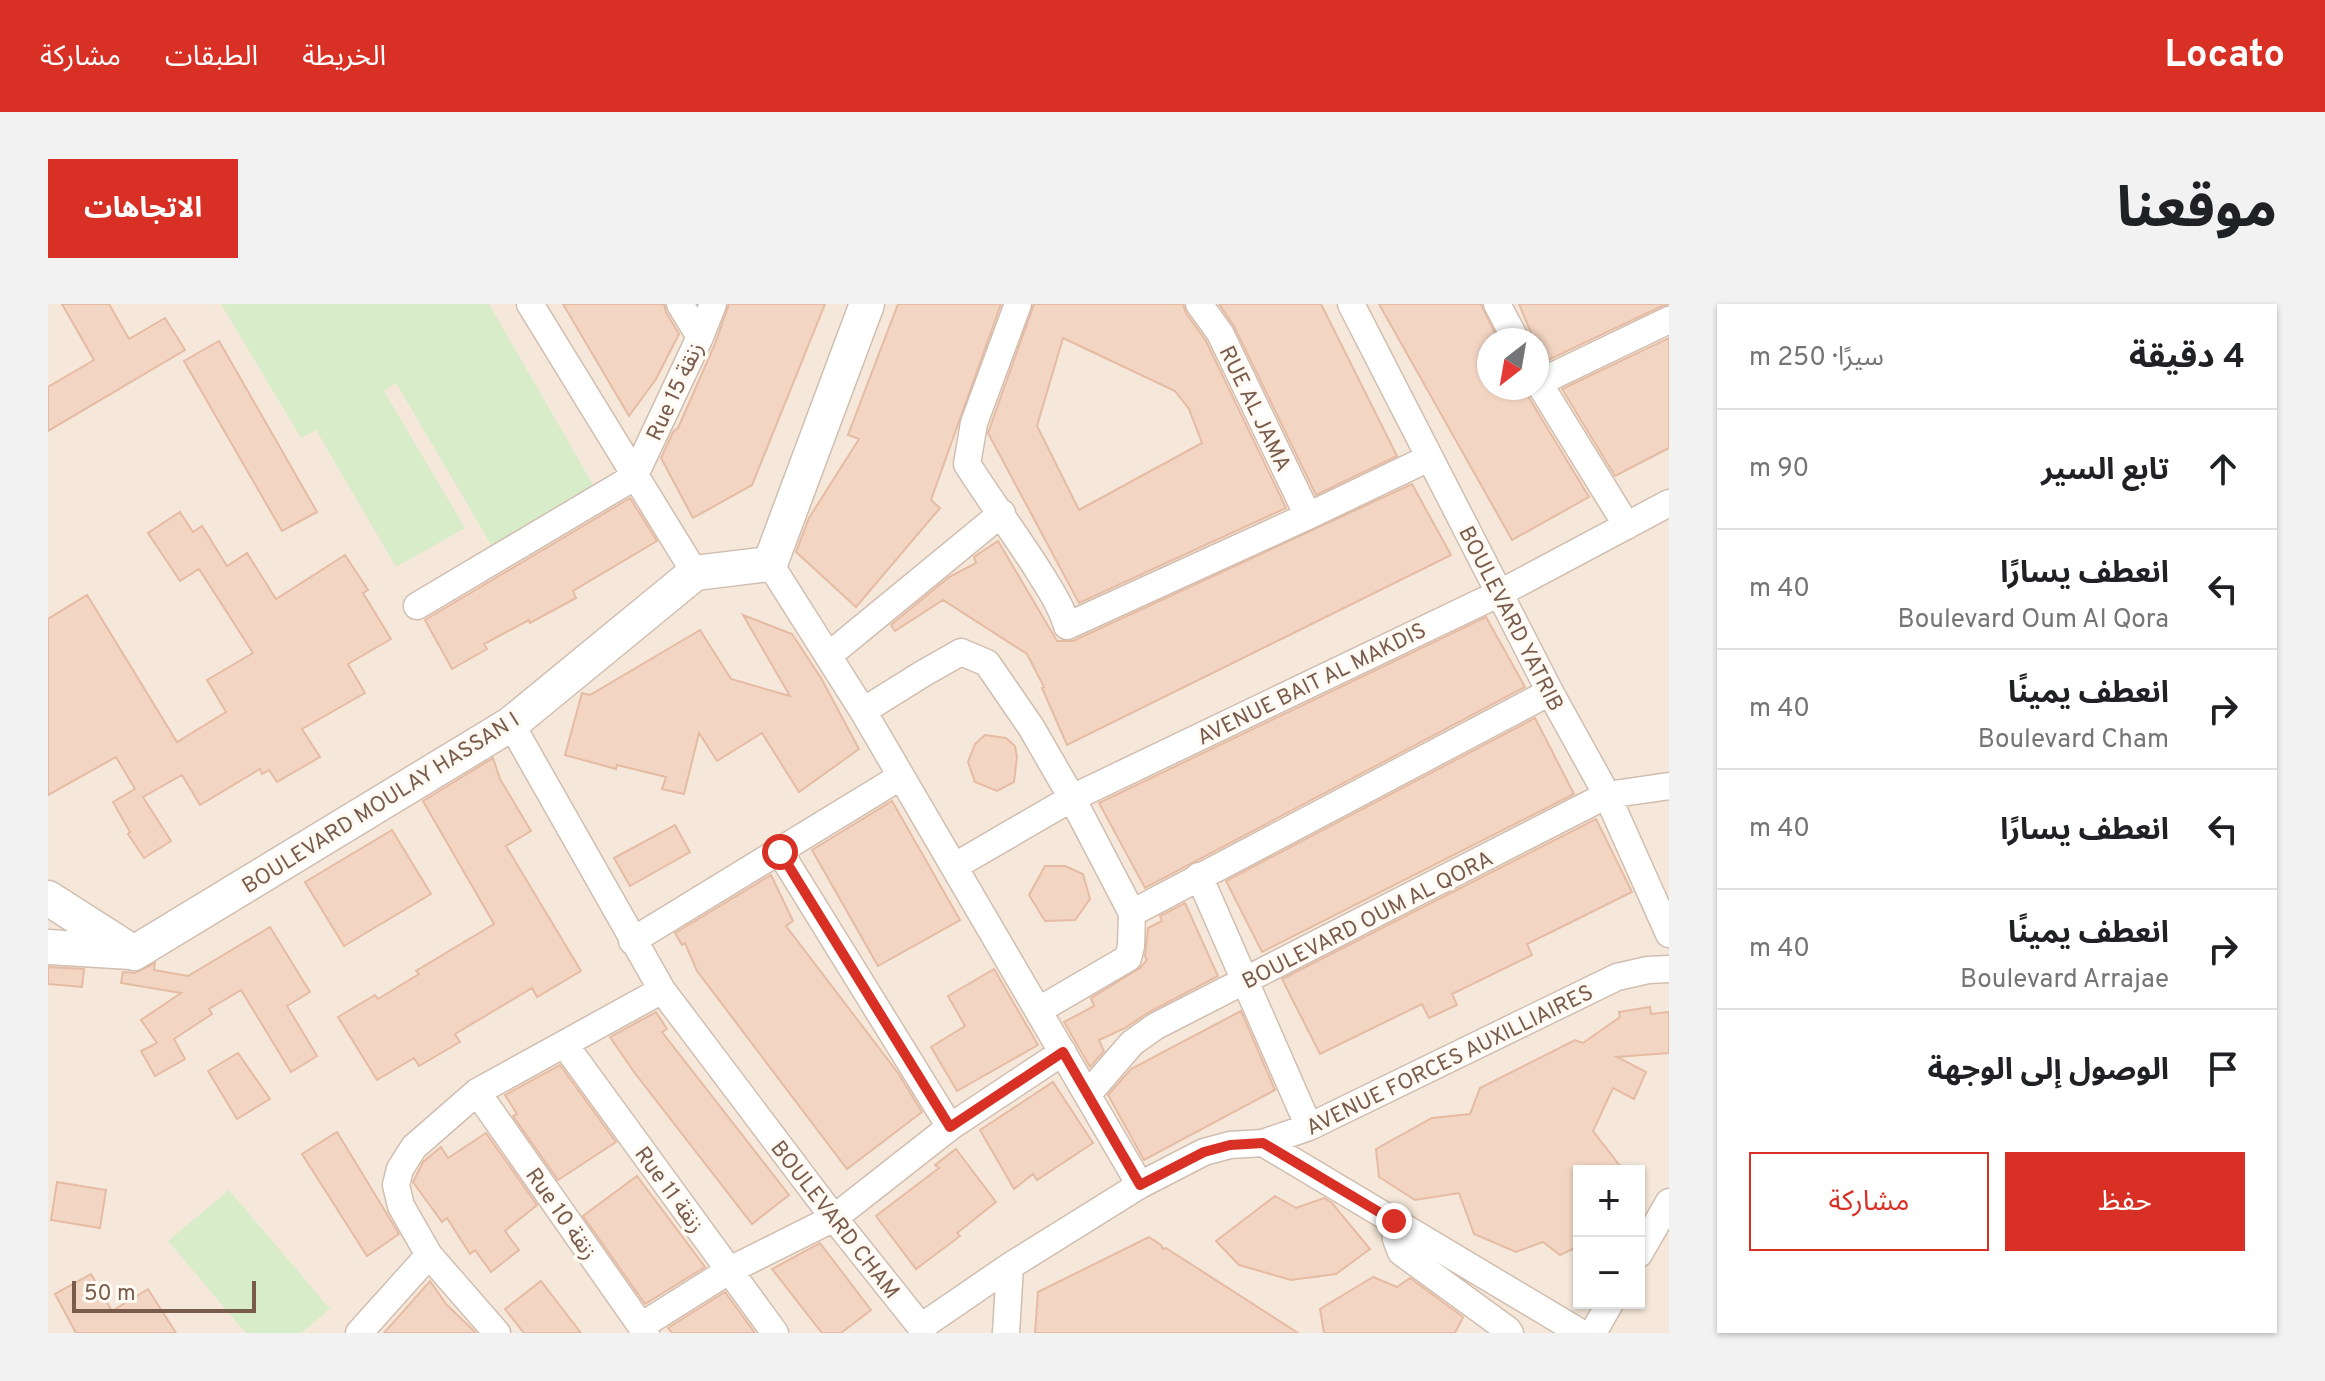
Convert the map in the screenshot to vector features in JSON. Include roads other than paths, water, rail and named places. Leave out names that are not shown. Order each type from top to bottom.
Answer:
[{"type":"street","points":[[530,304],[695,573],[770,564]]},
{"type":"street","points":[[680,304],[700,337]]},
{"type":"street","name":"Rue 15 زنقة","points":[[634,477],[713,304]]},
{"type":"street","points":[[770,564],[867,304]]},
{"type":"street","points":[[1018,304],[974,423],[967,464],[1057,600],[1067,626],[1429,458]]},
{"type":"street","name":"RUE AL JAMA","points":[[1199,304],[1220,333],[1308,516]]},
{"type":"street","name":"BOULEVARD YATRIB","points":[[1351,304],[1550,692],[1607,795],[1669,934]]},
{"type":"street","points":[[1497,304],[1510,328]]},
{"type":"street","points":[[1549,376],[1669,320]]},
{"type":"street","points":[[1549,399],[1627,526]]},
{"type":"street","points":[[417,606],[634,477]]},
{"type":"street","name":"AVENUE BAIT AL MAKDIS","points":[[955,866],[1072,798],[1500,593],[1669,503]]},
{"type":"street","points":[[828,656],[1002,513]]},
{"type":"street","points":[[770,564],[863,711],[1140,1185]]},
{"type":"street","name":"BOULEVARD MOULAY HASSAN I","points":[[134,953],[511,724],[695,573]]},
{"type":"street","points":[[863,711],[961,652],[987,663],[1031,727],[1132,913],[1128,958],[1039,1010]]},
{"type":"street","points":[[1132,913],[1550,692]]},
{"type":"street","name":"BOULEVARD CHAM","points":[[511,724],[662,990],[919,1331],[1010,1266],[1140,1185]]},
{"type":"street","points":[[632,941],[900,777]]},
{"type":"street","name":"BOULEVARD OUM AL QORA","points":[[1088,1094],[1132,1043],[1156,1026],[1607,795],[1669,786]]},
{"type":"street","points":[[780,852],[950,1127]]},
{"type":"street","points":[[1199,876],[1309,1127]]},
{"type":"street","points":[[48,898],[134,953]]},
{"type":"street","points":[[48,947],[134,953]]},
{"type":"street","name":"AVENUE FORCES AUXILLIAIRES","points":[[1140,1185],[1204,1152],[1230,1145],[1263,1143],[1309,1127],[1617,977],[1669,969]]},
{"type":"street","points":[[497,1333],[429,1255],[401,1206],[396,1185],[400,1169],[414,1147],[477,1092],[662,990]]},
{"type":"street","name":"Rue 11 زنقة","points":[[565,1045],[775,1333]]},
{"type":"street","points":[[644,1329],[730,1270],[834,1218],[950,1127],[1063,1052]]},
{"type":"street","name":"Rue 10 زنقة","points":[[477,1092],[644,1329]]},
{"type":"street","points":[[1263,1143],[1581,1333]]},
{"type":"street","points":[[1645,1244],[1669,1202]]},
{"type":"street","points":[[1394,1221],[1401,1252],[1510,1333]]},
{"type":"street","points":[[359,1333],[429,1255]]},
{"type":"street","points":[[1006,1333],[1010,1266]]},
{"type":"street","points":[[1593,1333],[1607,1309]]}]
